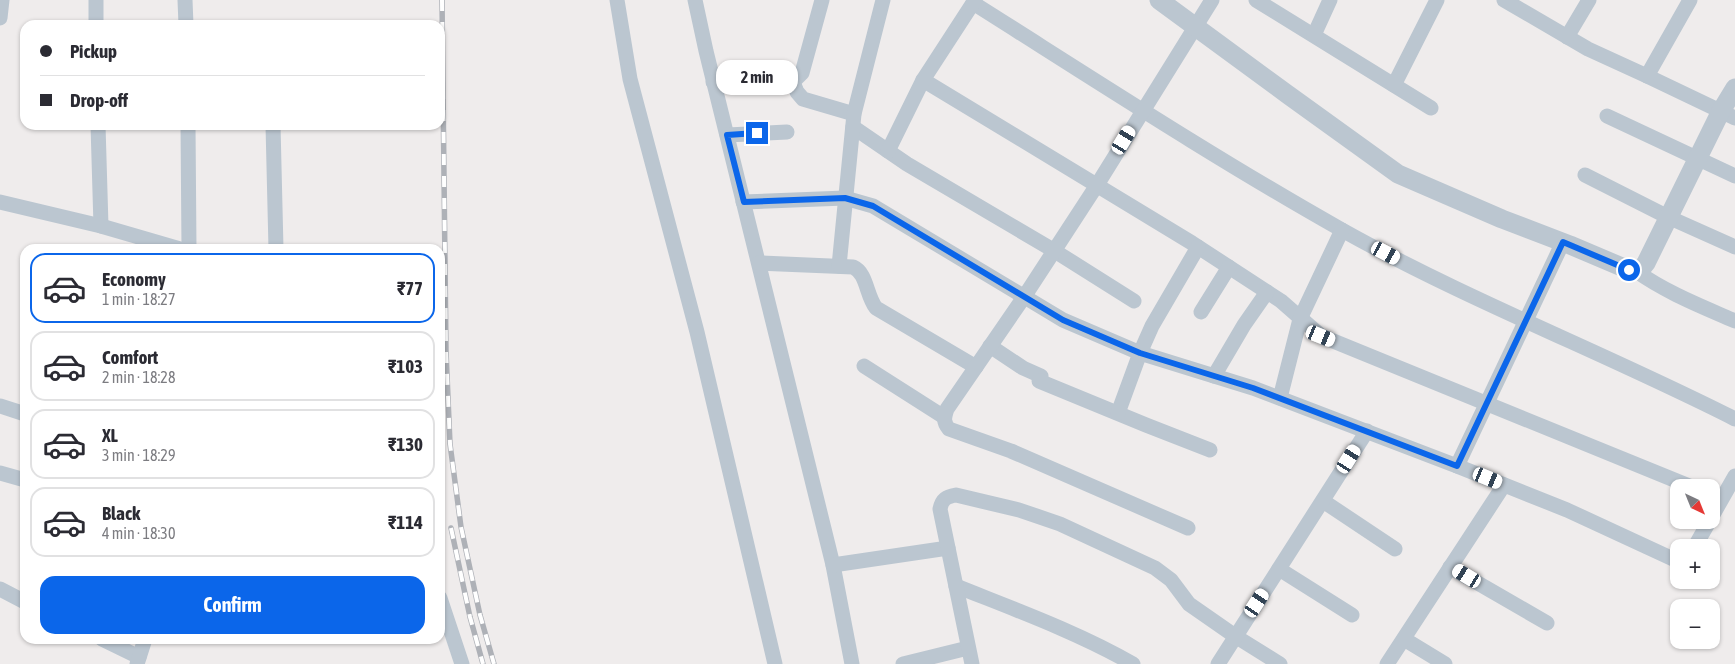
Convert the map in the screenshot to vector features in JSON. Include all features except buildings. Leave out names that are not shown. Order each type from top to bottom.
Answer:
[{"type":"street","points":[[0,18],[2,0]]},
{"type":"street","points":[[96,0],[96,20]]},
{"type":"street","points":[[185,0],[186,20]]},
{"type":"street","points":[[617,0],[630,79],[697,332],[775,664]]},
{"type":"street","points":[[695,0],[713,82],[833,565],[852,664]]},
{"type":"street","points":[[713,82],[785,85],[793,82],[802,73],[822,0]]},
{"type":"street","points":[[839,266],[853,120],[883,0]]},
{"type":"street","points":[[1159,0],[1398,174],[1502,219],[1629,270],[1636,271],[1672,294],[1735,322]]},
{"type":"street","points":[[1188,528],[1011,451],[949,429],[945,424],[944,417],[947,409],[1024,297],[1097,185],[1212,0]]},
{"type":"street","points":[[1256,0],[1431,108]]},
{"type":"street","points":[[1314,35],[1330,0]]},
{"type":"street","points":[[1394,85],[1437,0]]},
{"type":"street","points":[[1504,0],[1588,49],[1728,115]]},
{"type":"street","points":[[1567,37],[1589,0]]},
{"type":"street","points":[[1647,76],[1690,0]]},
{"type":"street","points":[[888,151],[923,80],[974,1],[1143,110],[1342,230],[1526,322],[1672,387],[1735,419]]},
{"type":"street","points":[[923,80],[1198,247],[1281,301],[1321,336],[1672,479]]},
{"type":"street","points":[[793,82],[802,99],[853,120],[888,151],[908,164],[1053,250],[1134,301]]},
{"type":"street","points":[[1636,271],[1646,263],[1697,159],[1728,115],[1735,88]]},
{"type":"street","points":[[1607,116],[1735,176]]},
{"type":"street","points":[[98,130],[101,226]]},
{"type":"street","points":[[188,130],[188,244]]},
{"type":"street","points":[[273,130],[276,244]]},
{"type":"street","points":[[727,135],[787,132]]},
{"type":"street","points":[[1585,175],[1668,217],[1735,247]]},
{"type":"street","points":[[744,202],[845,198],[873,206],[1063,320],[1140,353],[1280,398],[1504,484],[1567,510],[1670,558]]},
{"type":"street","points":[[0,202],[101,226],[139,243]]},
{"type":"street","points":[[1280,398],[1300,318],[1342,230]]},
{"type":"street","points":[[1457,466],[1563,242]]},
{"type":"street","points":[[1118,413],[1140,353],[1163,306],[1198,247]]},
{"type":"street","points":[[758,263],[852,267],[862,273],[870,300],[876,308],[976,367]]},
{"type":"street","points":[[1201,312],[1228,267]]},
{"type":"street","points":[[1214,376],[1244,325],[1267,292]]},
{"type":"street","points":[[990,346],[1040,378],[1118,413],[1210,450]]},
{"type":"street","points":[[864,366],[944,417]]},
{"type":"street","points":[[0,406],[20,412]]},
{"type":"street","points":[[1218,664],[1366,431]]},
{"type":"street","points":[[0,473],[20,479]]},
{"type":"street","points":[[1720,493],[1735,476]]},
{"type":"street","points":[[1387,664],[1504,484]]},
{"type":"street","points":[[972,664],[940,509],[942,501],[948,496],[956,495],[1019,510],[1060,524],[1155,568],[1171,580],[1189,604],[1280,664]]},
{"type":"street","points":[[1323,501],[1395,549]]},
{"type":"street","points":[[833,565],[948,548]]},
{"type":"street","points":[[1450,567],[1547,624]]},
{"type":"street","points":[[1279,569],[1352,615]]},
{"type":"street","points":[[956,586],[1054,626],[1108,650],[1133,664]]},
{"type":"street","points":[[0,589],[20,599]]},
{"type":"street","points":[[445,613],[462,664]]},
{"type":"street","points":[[1404,639],[1445,664]]},
{"type":"street","points":[[110,644],[138,661],[143,644]]},
{"type":"street","points":[[903,664],[968,648]]},
{"type":"railway","points":[[442,0],[442,20]]},
{"type":"railway","points":[[443,130],[445,244]]},
{"type":"railway","points":[[445,263],[450,444],[461,527],[480,615],[494,664]]},
{"type":"railway","points":[[451,528],[470,617],[483,664]]},
{"type":"route","points":[[757,133],[727,135],[744,202],[845,198],[858,200],[873,206],[1063,320],[1140,353],[1253,388],[1457,466],[1563,242],[1629,270]]}]
